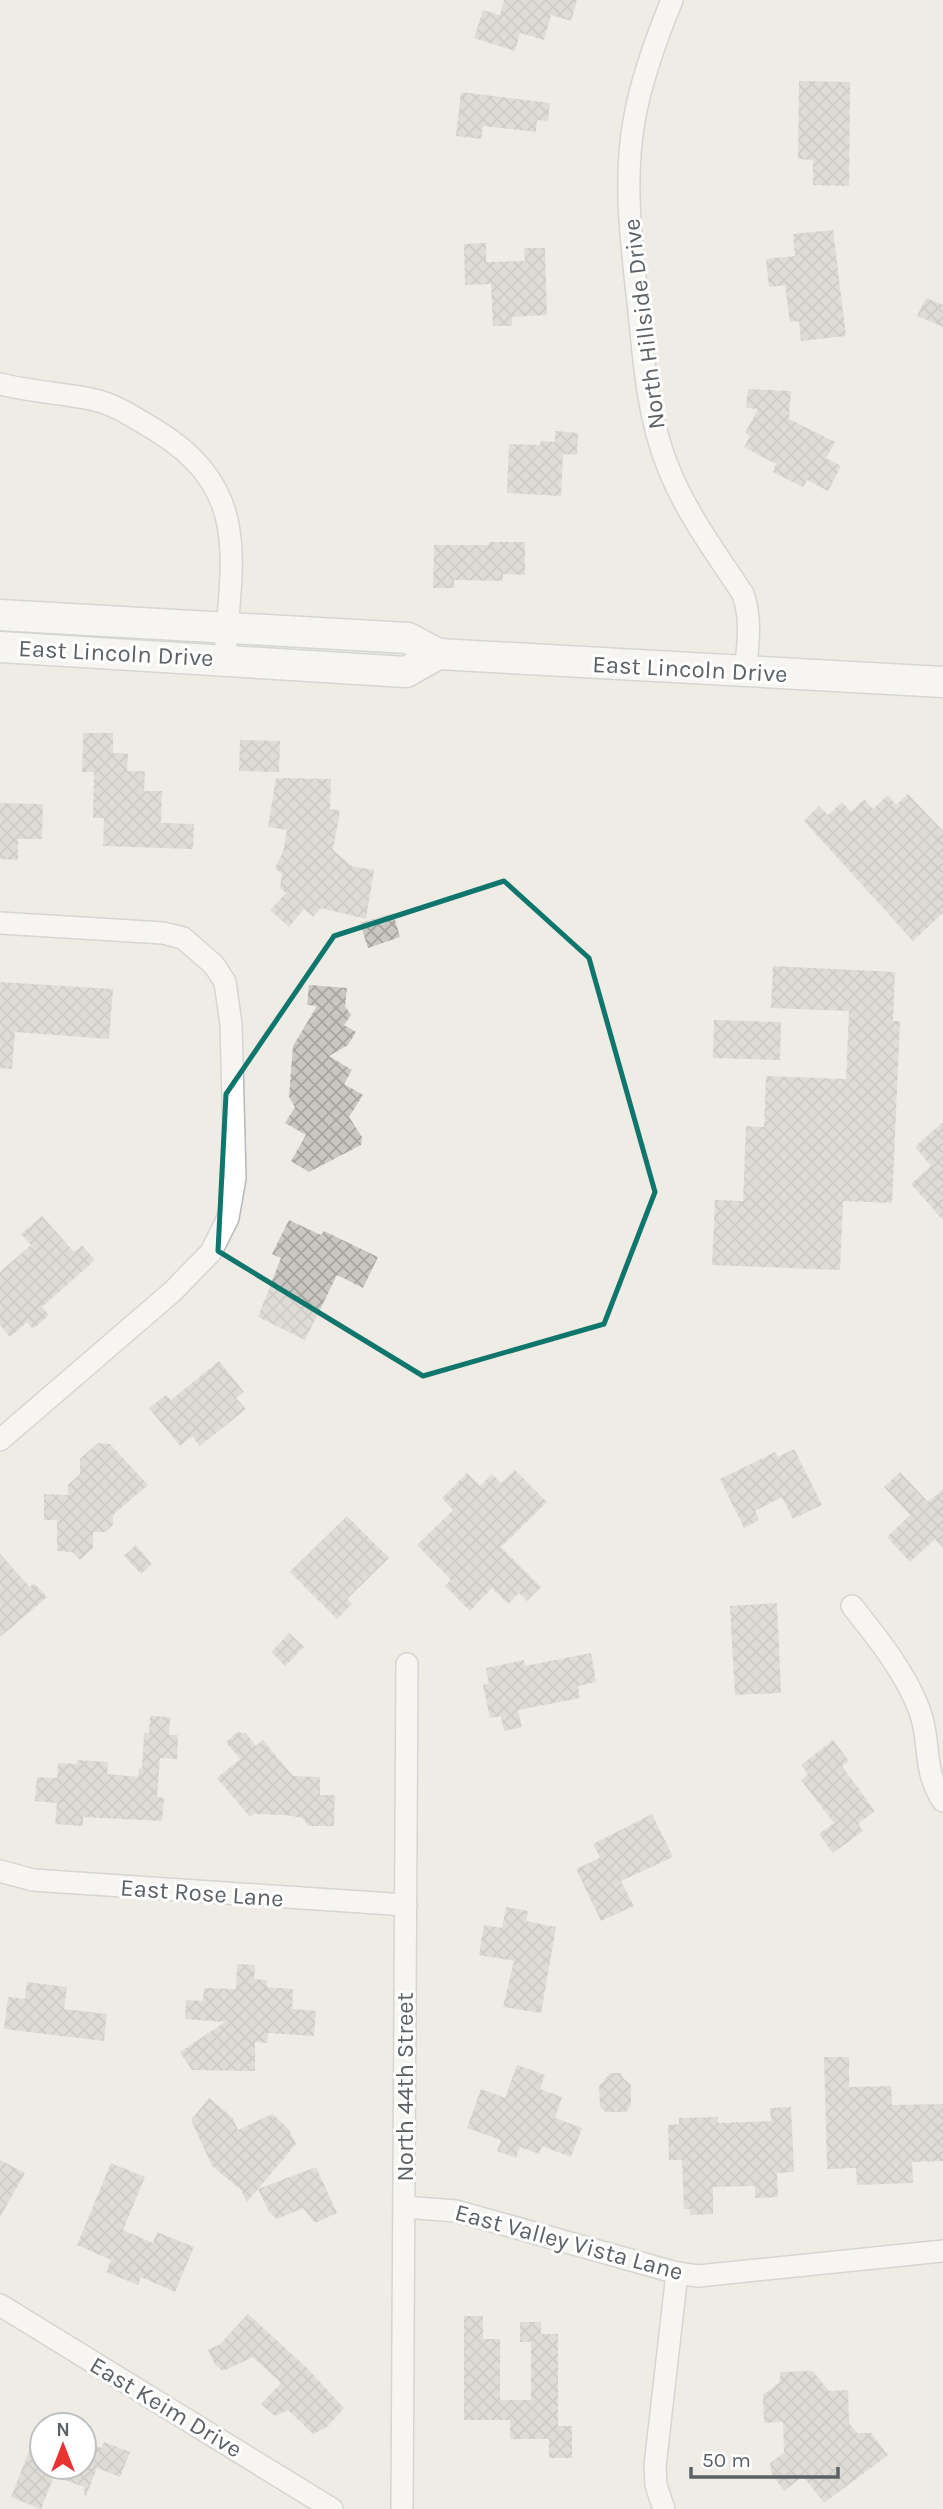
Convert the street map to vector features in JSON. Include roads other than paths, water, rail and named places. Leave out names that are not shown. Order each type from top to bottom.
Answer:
[{"type":"main road","name":"East Lincoln Drive","points":[[0,615],[408,638],[438,654],[943,682]]},
{"type":"main road","name":"East Lincoln Drive","points":[[0,647],[407,672],[438,654]]},
{"type":"street","name":"North Hillside Drive","points":[[672,0],[643,82],[632,137],[629,195],[642,339],[658,439],[669,470],[687,509],[743,594],[747,607],[745,672]]},
{"type":"street","points":[[0,384],[33,392],[96,400],[126,413],[169,439],[197,464],[226,508],[232,536],[225,659]]},
{"type":"street","points":[[0,923],[163,933],[183,938],[214,965],[225,982],[231,1024],[234,1178],[228,1218],[211,1252],[172,1292],[0,1440]]},
{"type":"street","points":[[852,1606],[875,1635],[920,1710],[931,1782],[943,1801]]},
{"type":"street","name":"North 44th Street","points":[[402,2509],[407,1664]]},
{"type":"street","name":"East Rose Lane","points":[[0,1871],[33,1880],[406,1905]]},
{"type":"street","name":"East Valley Vista Lane","points":[[404,2207],[456,2211],[677,2273],[719,2275],[943,2251]]},
{"type":"street","points":[[664,2509],[656,2485],[655,2466],[677,2273]]},
{"type":"street","name":"East Keim Drive","points":[[0,2305],[332,2509]]}]
